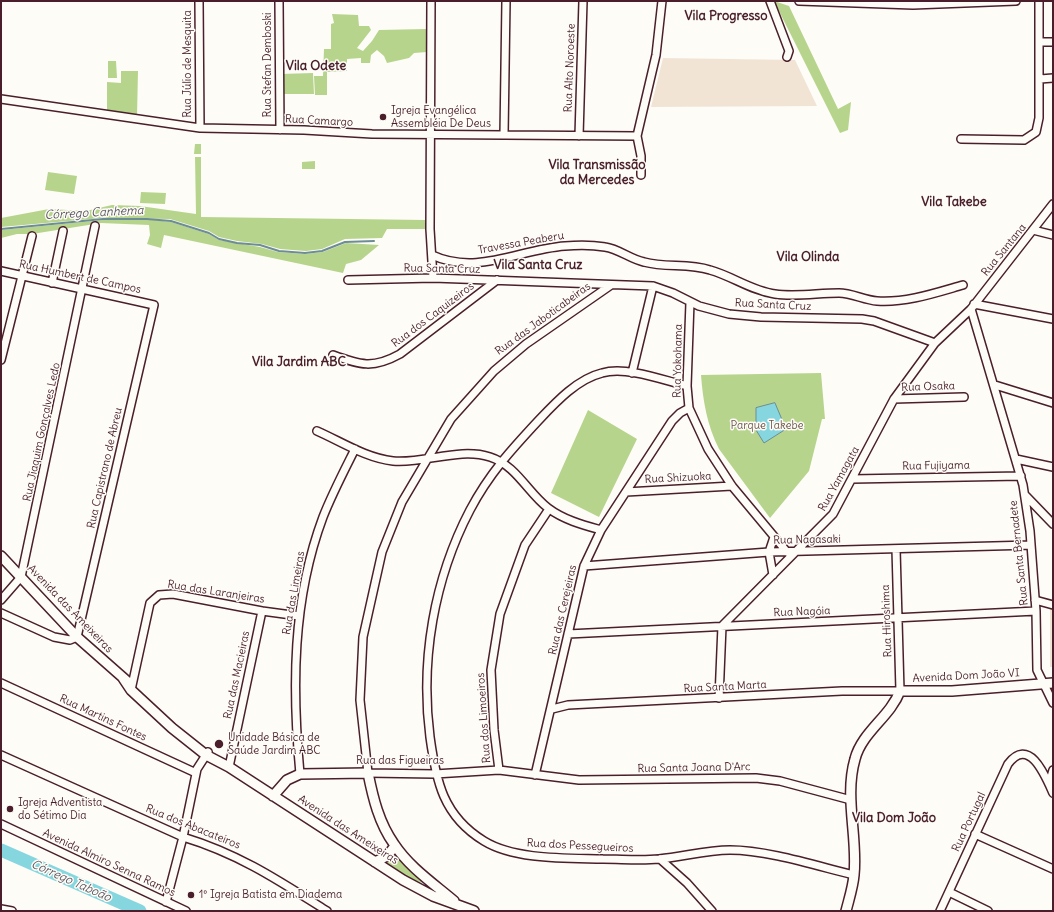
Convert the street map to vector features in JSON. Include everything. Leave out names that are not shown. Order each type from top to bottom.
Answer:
[{"type":"street","name":"Rua Júlio de Mesquita","points":[[199,1],[200,128]]},
{"type":"street","name":"Rua Stefan Demboski","points":[[279,1],[280,130]]},
{"type":"street","points":[[431,1],[433,278]]},
{"type":"street","points":[[504,135],[506,1]]},
{"type":"street","name":"Rua Alto Noroeste","points":[[579,136],[583,1]]},
{"type":"street","points":[[641,175],[641,156],[637,136],[656,55],[662,1]]},
{"type":"street","points":[[770,1],[789,51],[788,57]]},
{"type":"street","points":[[799,1],[913,6],[1016,1]]},
{"type":"street","points":[[961,139],[1024,140],[1031,137],[1036,132],[1039,118],[1040,1]]},
{"type":"street","points":[[1040,42],[1053,42]]},
{"type":"street","points":[[1040,79],[1053,78]]},
{"type":"street","name":"Rua Camargo","points":[[1,99],[200,128],[372,134],[637,136]]},
{"type":"street","name":"Rua Santana","points":[[973,307],[1053,204]]},
{"type":"street","name":"Rua Jiaquim Gonçalves Ledo","points":[[22,578],[83,290],[95,226]]},
{"type":"street","points":[[1033,230],[1053,235]]},
{"type":"street","points":[[52,283],[63,231]]},
{"type":"street","points":[[1,360],[32,236]]},
{"type":"street","name":"Travessa Peaberu","points":[[432,255],[444,260],[468,263],[515,257],[565,246],[605,247],[627,254],[642,262],[684,265],[710,270],[750,287],[775,294],[846,293],[874,300],[904,300],[963,285]]},
{"type":"street","name":"Rua Humbert de Campos","points":[[1,272],[154,304]]},
{"type":"street","name":"Rua Santa Cruz","points":[[348,280],[433,278],[653,286],[673,293],[690,302],[729,314],[746,317],[862,319],[874,321],[935,343]]},
{"type":"street","name":"Rua dos Caquizeiros","points":[[333,355],[367,365],[378,364],[390,360],[497,280]]},
{"type":"street","name":"Rua das Jaboticabeiras","points":[[459,906],[418,870],[395,846],[381,820],[373,796],[368,773],[360,700],[363,637],[382,552],[394,518],[451,419],[494,371],[526,344],[611,285]]},
{"type":"street","points":[[632,373],[653,286]]},
{"type":"street","name":"Rua Yokohama","points":[[690,302],[687,386],[689,408],[708,449],[732,486],[787,552]]},
{"type":"street","name":"Rua Capistrano de Abreu","points":[[77,637],[154,304]]},
{"type":"street","points":[[973,307],[1053,319]]},
{"type":"street","name":"Rua Yamagata","points":[[722,626],[833,514],[894,399],[935,343],[973,307]]},
{"type":"street","name":"Rua Santa Bernadete","points":[[973,307],[1021,476],[1025,495],[1031,545],[1036,611],[1038,670],[1049,683],[1053,703]]},
{"type":"street","name":"Rua dos Pessegueiros","points":[[687,386],[632,373],[602,373],[565,394],[501,461],[478,496],[458,538],[447,566],[432,624],[427,680],[428,718],[435,774],[448,805],[460,821],[471,833],[502,850],[519,854],[566,858],[660,859],[711,850],[750,851],[854,875]]},
{"type":"street","points":[[995,385],[1053,402]]},
{"type":"street","name":"Rua Osaka","points":[[894,399],[964,397]]},
{"type":"street","name":"Rua das Cerejeiras","points":[[535,774],[552,709],[584,566],[601,530],[672,421],[689,408]]},
{"type":"street","points":[[318,431],[368,455],[394,461],[428,457],[480,455],[501,461],[521,479],[549,509],[575,523],[601,530]]},
{"type":"street","name":"Rua das Limeiras","points":[[300,774],[295,679],[299,616],[305,585],[323,518],[336,487],[355,449]]},
{"type":"street","points":[[1016,459],[1053,467]]},
{"type":"street","name":"Rua Fujiyama","points":[[852,479],[1021,476]]},
{"type":"street","name":"Rua Shizuoka","points":[[626,492],[732,486]]},
{"type":"street","points":[[1025,495],[1053,524]]},
{"type":"street","name":"Rua dos Limoeiros","points":[[499,770],[494,730],[491,670],[500,614],[525,545],[549,509]]},
{"type":"street","points":[[773,575],[769,552],[774,537]]},
{"type":"street","name":"Rua Nagasaki","points":[[584,566],[769,552],[1031,545]]},
{"type":"street","name":"Rua Hiroshima","points":[[896,549],[900,691]]},
{"type":"street","name":"Avenida das Ameixeiras","points":[[1,556],[77,637],[210,755],[408,883],[433,896],[474,911]]},
{"type":"street","points":[[1,600],[22,578]]},
{"type":"street","name":"Rua das Laranjeiras","points":[[132,687],[150,603],[159,595],[173,594],[262,611],[299,616]]},
{"type":"street","points":[[1035,600],[1053,605]]},
{"type":"street","name":"Rua das Macieiras","points":[[229,766],[262,611]]},
{"type":"street","name":"Rua Nagóia","points":[[568,634],[898,619],[1036,611]]},
{"type":"street","points":[[1,613],[54,637],[70,640],[77,637]]},
{"type":"street","points":[[719,698],[722,626]]},
{"type":"street","name":"Rua Martins Fontes","points":[[1,683],[196,773]]},
{"type":"street","name":"Avenida Dom João VI","points":[[846,911],[854,875],[851,776],[855,758],[862,742],[890,709],[900,691],[952,691],[1049,683]]},
{"type":"street","name":"Rua Santa Marta","points":[[552,709],[568,705],[842,691],[900,691]]},
{"type":"street","name":"Rua dos Abacateiros","points":[[1,754],[183,838],[205,844],[243,859],[327,911]]},
{"type":"street","name":"Rua Portugal","points":[[940,911],[1008,764],[1014,756],[1020,754],[1028,755],[1038,763],[1049,784]]},
{"type":"street","points":[[166,902],[183,838],[196,773],[210,755]]},
{"type":"street","name":"Rua das Figueiras","points":[[300,774],[435,774],[499,770],[535,774]]},
{"type":"street","points":[[1053,770],[1049,784],[1053,792]]},
{"type":"street","points":[[273,796],[287,780],[300,774]]},
{"type":"street","name":"Rua Santa Joana D'Arc","points":[[535,774],[579,780],[756,778],[780,781],[851,800]]},
{"type":"street","name":"Avenida Almiro Senna Ramos","points":[[1,824],[186,911]]},
{"type":"street","points":[[975,834],[1053,869]]},
{"type":"street","points":[[375,862],[387,856],[395,846]]},
{"type":"street","points":[[660,859],[687,883],[712,911]]},
{"type":"street","points":[[949,892],[988,911]]},
{"type":"street","points":[[1,909],[12,911]]},
{"type":"shaded area","points":[[663,58],[795,60],[817,106],[651,107]]},
{"type":"shaded area","points":[[1050,607],[1053,608],[1053,667],[1050,667]]},
{"type":"green space","points":[[774,1],[789,6],[838,109],[851,102],[848,130],[840,133]]},
{"type":"green space","points":[[332,14],[358,15],[359,26],[369,26],[371,30],[357,48],[363,51],[379,30],[427,29],[427,52],[414,53],[409,58],[387,63],[384,56],[377,50],[371,55],[370,63],[361,63],[361,58],[347,59],[347,71],[327,72],[327,95],[315,95],[314,76],[323,76],[324,49],[331,49],[331,24],[334,23]]},
{"type":"green space","points":[[108,61],[116,61],[117,78],[108,78]]},
{"type":"green space","points":[[121,71],[138,71],[137,116],[107,111],[107,82],[121,83]]},
{"type":"green space","points":[[313,73],[314,94],[281,94],[281,74]]},
{"type":"green space","points":[[195,144],[201,144],[201,154],[194,154]]},
{"type":"green space","points":[[195,157],[201,157],[201,217],[425,220],[425,229],[387,229],[382,238],[345,239],[322,249],[306,251],[280,249],[262,244],[219,237],[209,231],[170,219],[102,218],[1,227],[1,218],[49,209],[86,211],[112,205],[140,206],[196,214]]},
{"type":"green space","points":[[315,161],[315,169],[302,169],[302,162]]},
{"type":"green space","points":[[48,172],[77,176],[74,194],[45,190]]},
{"type":"green space","points":[[141,192],[166,193],[165,204],[140,203]]},
{"type":"green space","points":[[147,219],[171,222],[209,234],[219,240],[260,247],[278,252],[305,254],[323,252],[346,243],[379,245],[361,260],[346,264],[343,273],[164,235],[161,248],[147,244],[150,235],[149,225],[101,223],[32,234],[17,234],[1,238],[1,230],[103,220]]},
{"type":"green space","name":"Parque Takebe","points":[[821,373],[825,419],[822,419],[809,471],[770,518],[719,449],[711,431],[706,413],[701,375]]},
{"type":"green space","points":[[588,410],[637,439],[599,517],[551,493]]},
{"type":"green space","points":[[396,849],[423,883],[405,877],[380,862],[394,855]]},
{"type":"water","points":[[775,403],[786,429],[764,443],[756,430],[756,408]]},
{"type":"waterway","name":"Córrego Canhema","points":[[1,229],[103,219],[147,219],[171,221],[209,233],[219,239],[237,243],[260,245],[279,251],[305,253],[322,251],[345,242],[374,241]]},
{"type":"waterway","name":"Córrego Taboão","points":[[1,850],[140,911]]},
{"type":"place","name":"Igreja Evangélica Assembléia De Deus","points":[[383,117]]},
{"type":"place","name":"Unidade Básica de Saúde Jardim ABC","points":[[219,744]]},
{"type":"place","name":"Igreja Adventista do Sétimo Dia","points":[[10,809]]},
{"type":"place","name":"1º Igreja Batista em Diadema","points":[[191,895]]},
{"type":"district","name":"Vila Progresso","points":[[726,16]]},
{"type":"district","name":"Vila Odete","points":[[316,66]]},
{"type":"district","name":"Vila Transmissão da Mercedes","points":[[597,172]]},
{"type":"district","name":"Vila Takebe","points":[[954,202]]},
{"type":"district","name":"Vila Olinda","points":[[808,257]]},
{"type":"district","name":"Vila Santa Cruz","points":[[538,265]]},
{"type":"district","name":"Vila Jardim ABC","points":[[299,362]]},
{"type":"district","name":"Vila Dom João","points":[[894,818]]}]
